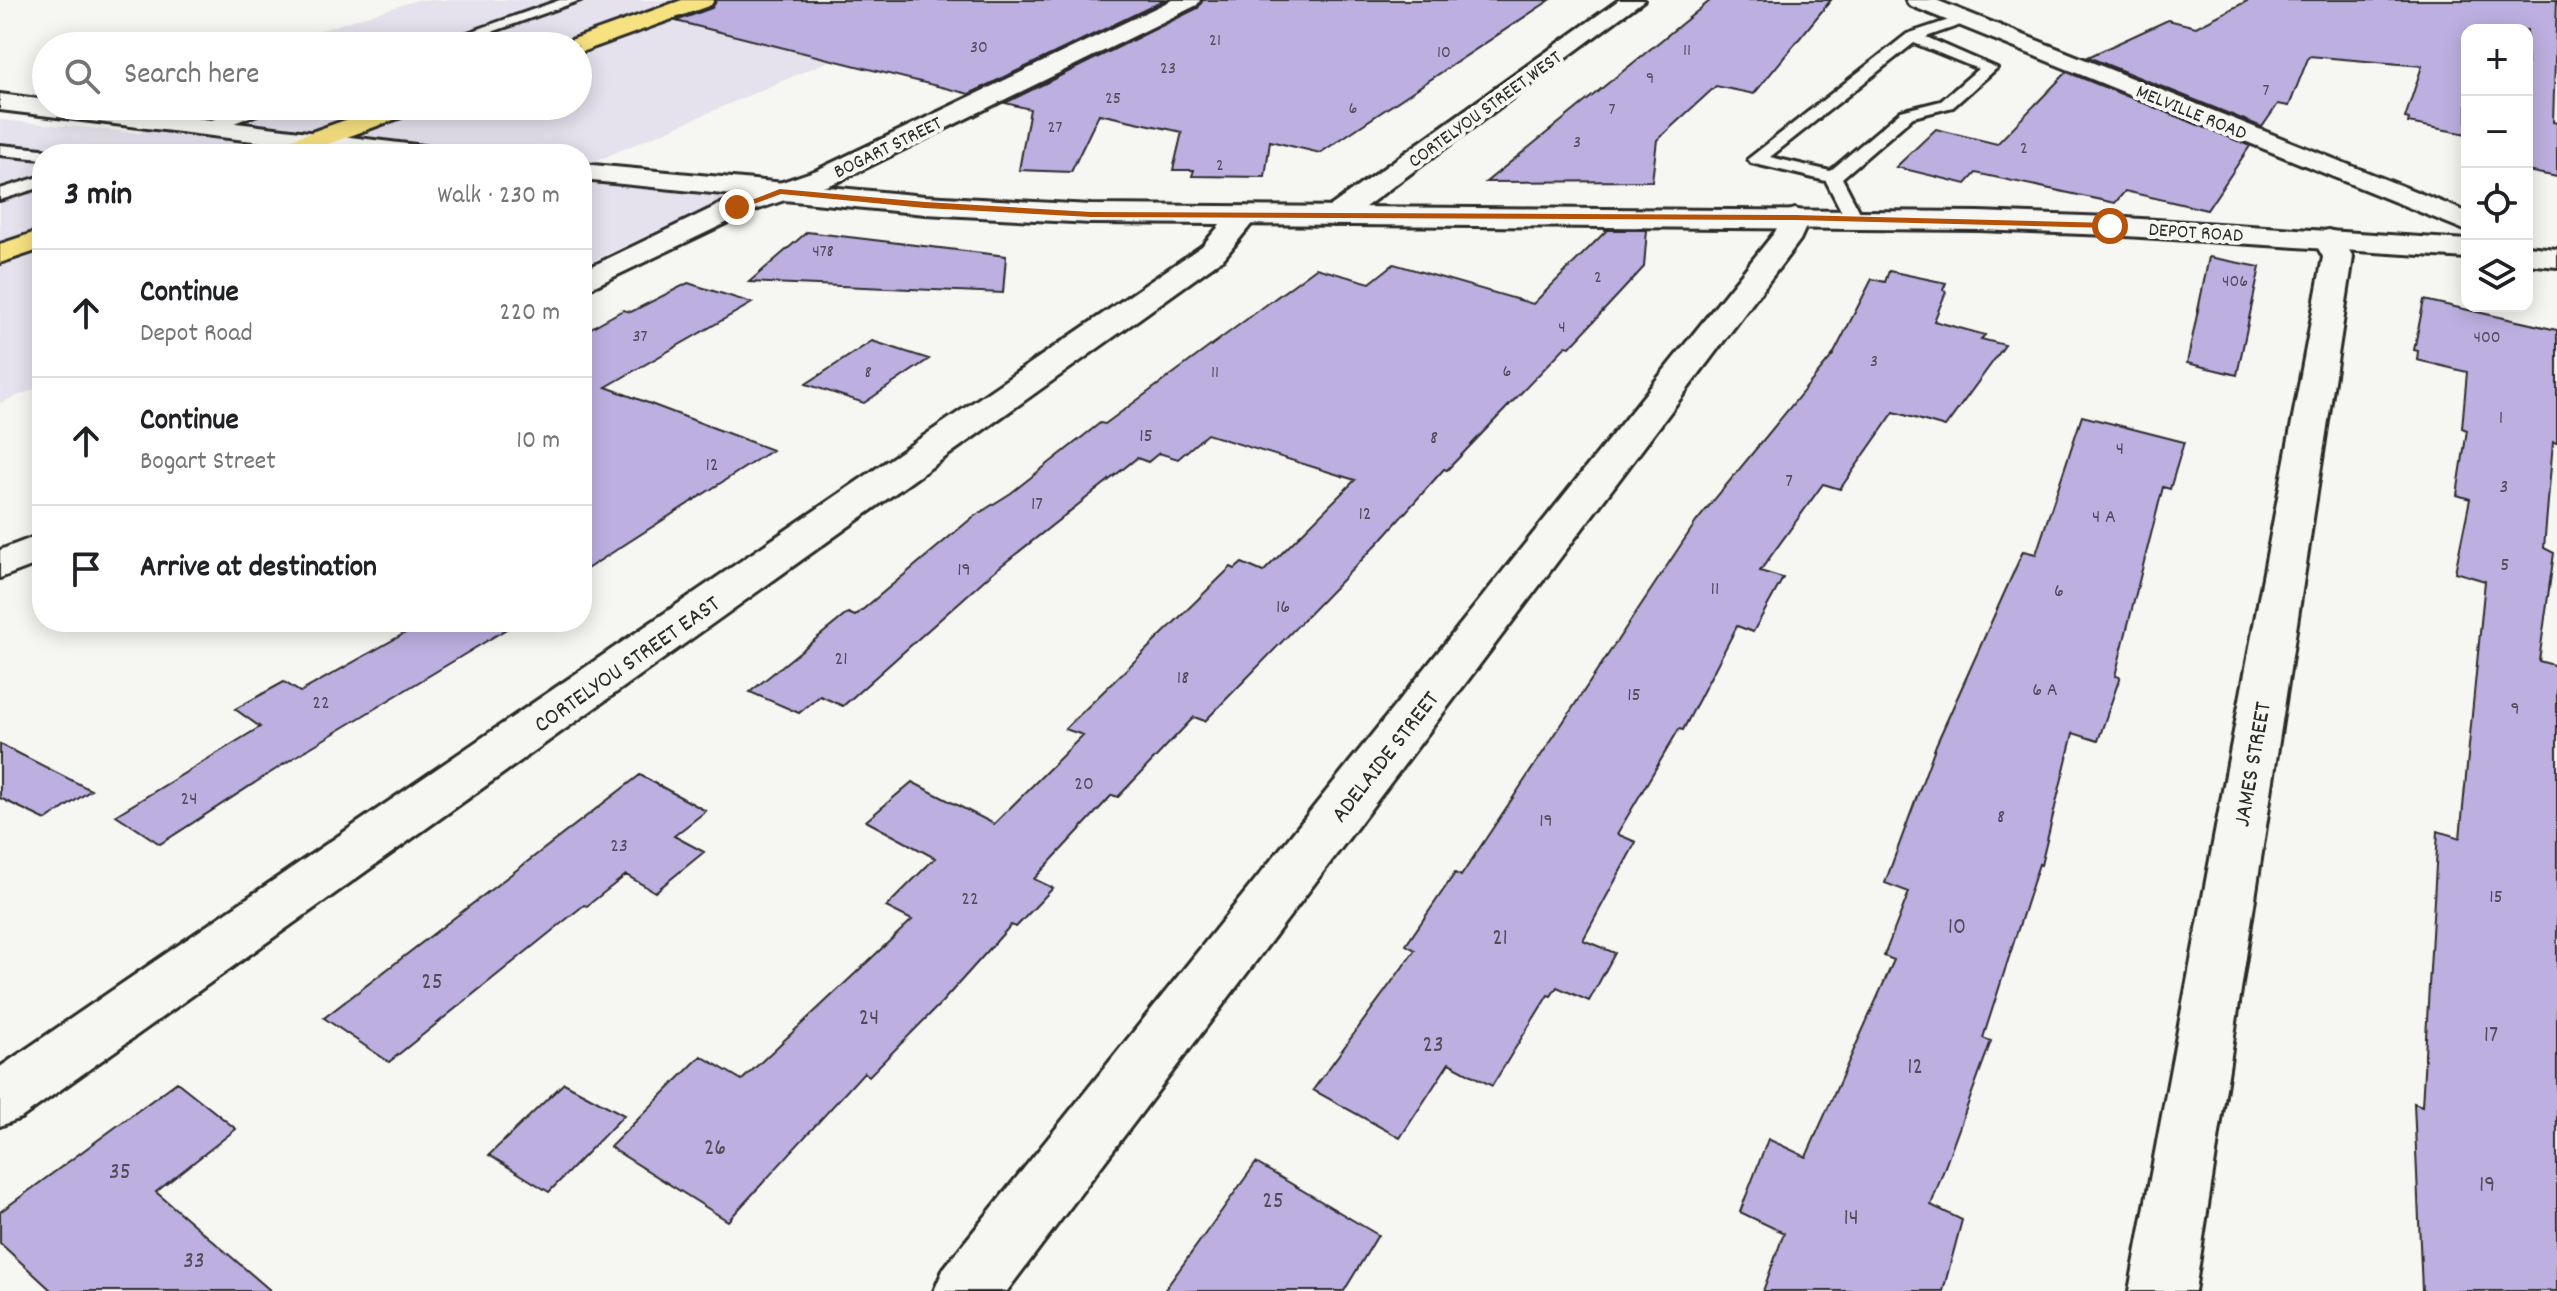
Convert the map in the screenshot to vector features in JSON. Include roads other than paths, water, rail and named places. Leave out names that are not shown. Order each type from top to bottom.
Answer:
[{"type":"main road","points":[[592,40],[703,0]]},
{"type":"main road","points":[[304,144],[370,120]]},
{"type":"main road","points":[[0,254],[32,243]]},
{"type":"street","name":"BOGART STREET","points":[[592,278],[737,207],[827,176],[1189,0]]},
{"type":"street","name":"CORTELYOU STREET WEST","points":[[1335,216],[1633,0]]},
{"type":"street","name":"MELVILLE ROAD","points":[[1917,0],[2461,220]]},
{"type":"street","points":[[0,102],[32,106]]},
{"type":"street","points":[[142,120],[338,144]]},
{"type":"street","name":"DEPOT ROAD","points":[[592,173],[925,205],[1091,214],[1854,218],[2110,226],[2461,249]]},
{"type":"street","name":"CORTELYOU STREET EAST","points":[[0,1100],[1213,252],[1243,216]]},
{"type":"street","name":"ADELAIDE STREET","points":[[967,1291],[1789,234],[1795,218]]},
{"type":"street","name":"JAMES STREET","points":[[2162,1291],[2338,257],[2328,239]]},
{"type":"street","points":[[0,566],[32,551]]},
{"type":"lane","points":[[479,32],[574,0]]},
{"type":"lane","points":[[1854,218],[1833,177],[1757,159],[1912,37],[1964,19]]},
{"type":"lane","points":[[1833,177],[1907,114],[1947,104],[1989,68],[1912,37]]},
{"type":"lane","points":[[205,128],[229,120]]},
{"type":"lane","points":[[0,150],[32,153]]},
{"type":"lane","points":[[0,195],[32,184]]}]
